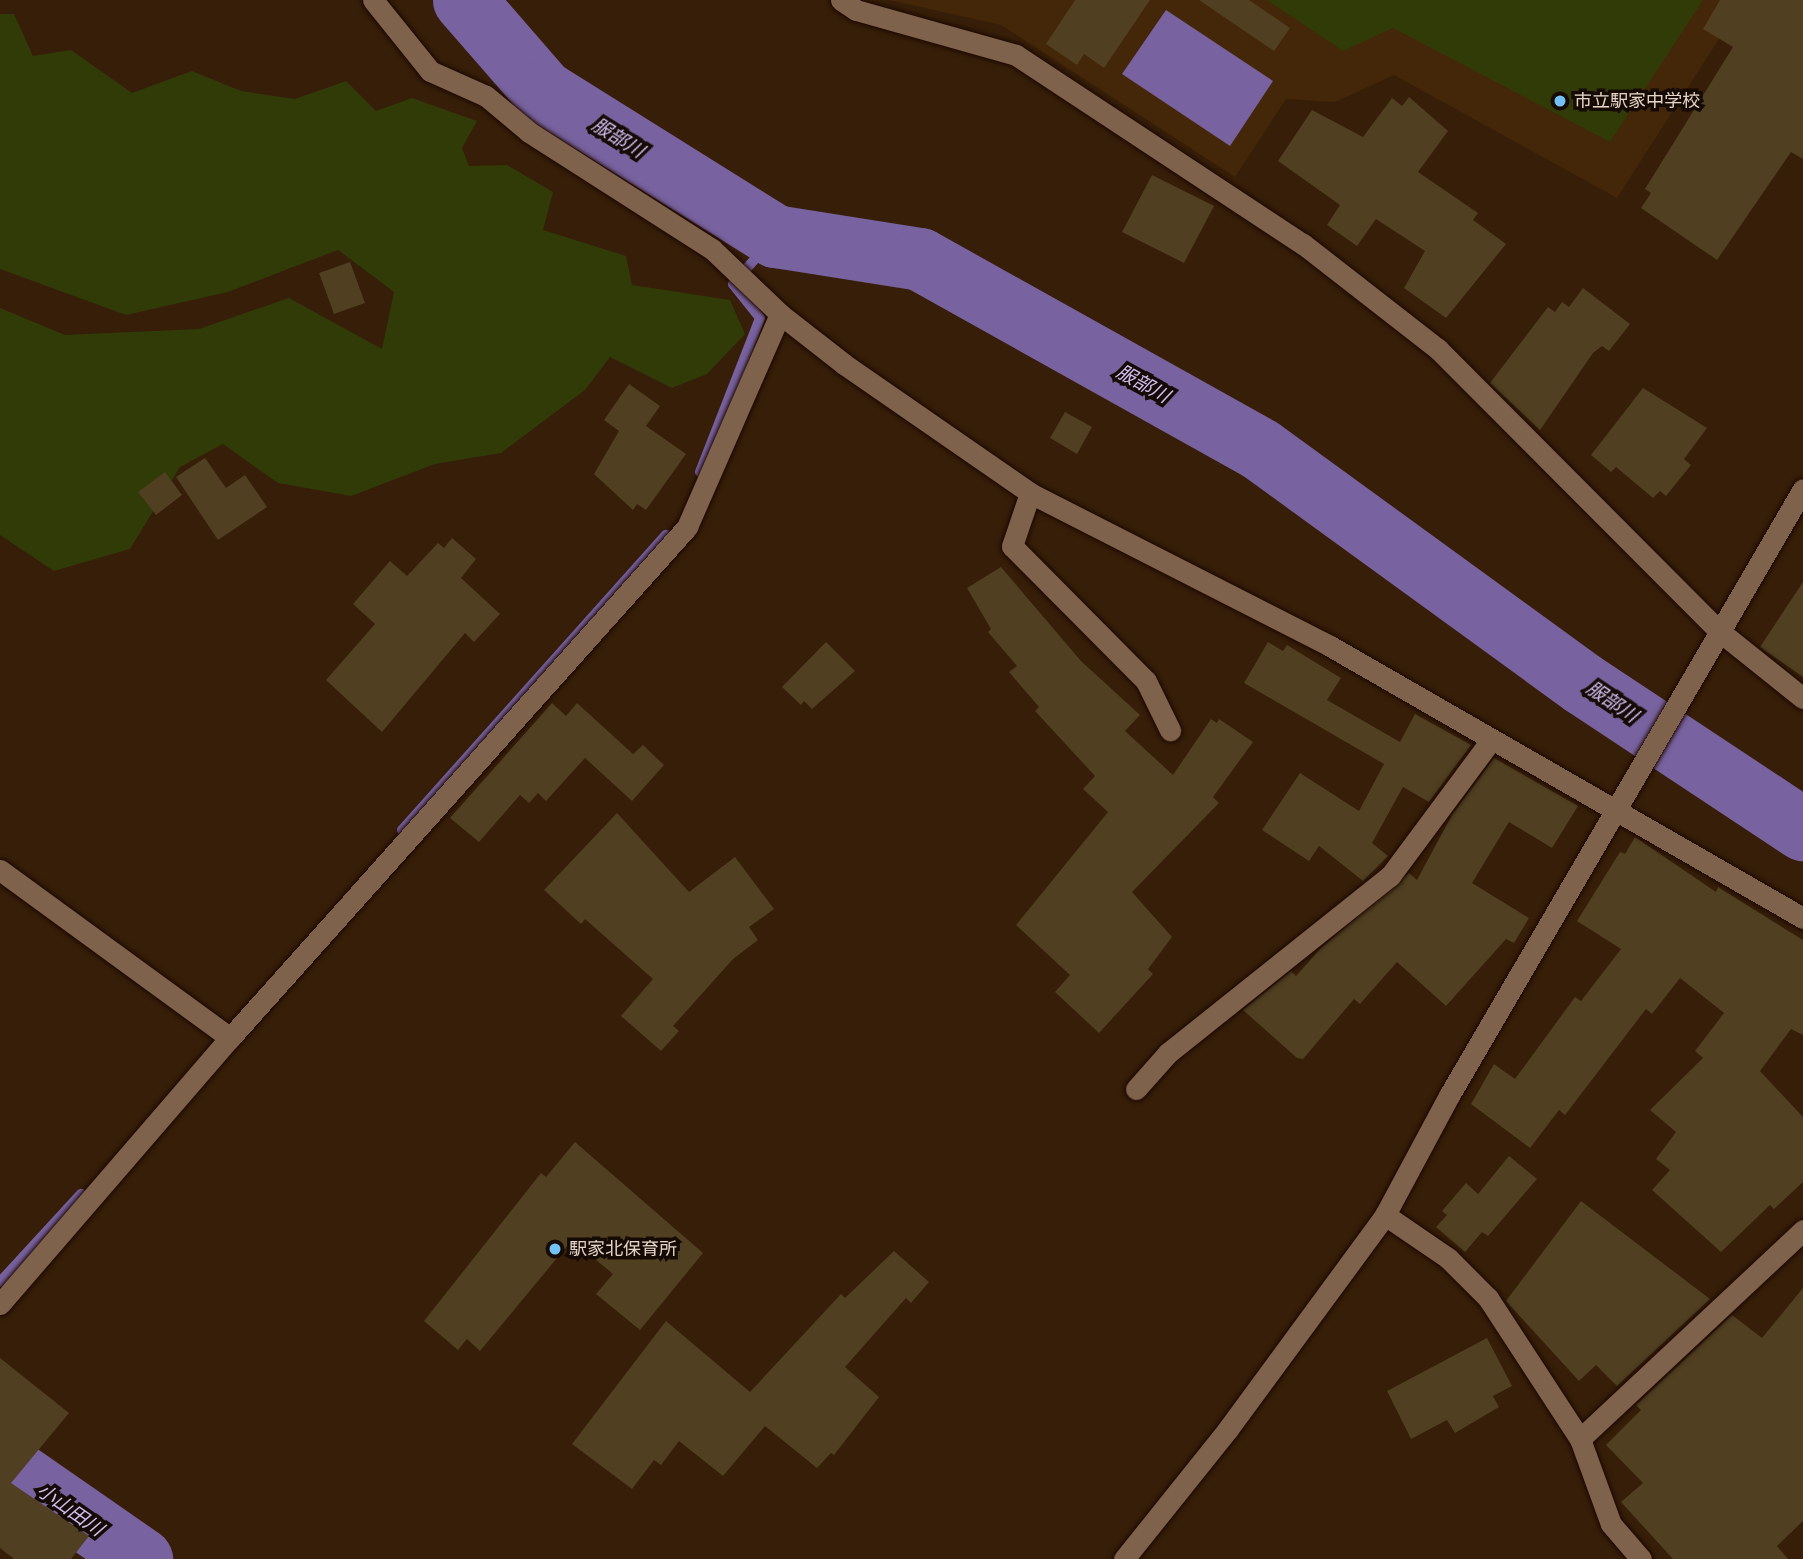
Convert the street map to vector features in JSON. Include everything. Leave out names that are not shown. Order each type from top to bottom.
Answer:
[{"type":"street","points":[[373,0],[430,71],[486,96],[529,132],[712,249],[780,314],[844,364],[1030,492],[1330,646],[1491,740],[1618,808],[1803,918]]},
{"type":"street","points":[[841,0],[856,10],[1016,55],[1303,244],[1438,349],[1718,630],[1803,698]]},
{"type":"street","points":[[0,1304],[230,1038],[687,527],[780,314]]},
{"type":"street","points":[[1124,1559],[1228,1429],[1385,1215],[1718,630],[1803,489]]},
{"type":"street","points":[[1030,492],[1012,546],[1146,681],[1170,730]]},
{"type":"street","points":[[1136,1089],[1168,1053],[1390,876],[1491,740]]},
{"type":"street","points":[[0,870],[230,1038]]},
{"type":"street","points":[[1385,1215],[1448,1258],[1488,1298],[1580,1439],[1611,1524],[1641,1559]]},
{"type":"street","points":[[1580,1439],[1803,1230]]},
{"type":"shaded area","name":"市立駅家中学校","points":[[889,0],[1744,0],[1617,198],[1394,75],[1335,102],[1286,99],[1235,177],[1001,25]]},
{"type":"shaded area","points":[[1166,10],[1273,81],[1230,146],[1122,74]]},
{"type":"green space","points":[[1267,0],[1703,0],[1610,142],[1393,28],[1343,51]]},
{"type":"green space","points":[[0,14],[14,14],[33,56],[71,50],[132,93],[192,71],[241,91],[295,99],[346,81],[376,111],[412,98],[477,121],[462,148],[469,166],[507,165],[553,192],[543,230],[626,256],[632,285],[730,300],[745,334],[707,374],[672,388],[610,357],[585,390],[501,453],[435,464],[351,496],[278,483],[223,444],[180,467],[130,549],[54,571],[0,535],[0,308],[65,335],[199,329],[289,298],[382,349],[394,292],[338,250],[228,292],[126,315],[0,269]]},
{"type":"building","points":[[1075,0],[1150,0],[1104,68],[1084,54],[1077,65],[1046,44]]},
{"type":"building","points":[[1199,0],[1249,0],[1290,28],[1274,51]]},
{"type":"building","points":[[1720,0],[1803,0],[1803,159],[1791,152],[1717,260],[1641,208],[1651,193],[1645,189],[1733,47],[1703,29]]},
{"type":"building","points":[[1409,97],[1448,131],[1418,172],[1478,213],[1473,220],[1506,244],[1446,318],[1404,288],[1425,251],[1376,219],[1357,246],[1327,225],[1340,205],[1278,161],[1312,110],[1363,137],[1392,98],[1402,106]]},
{"type":"building","points":[[1152,175],[1214,206],[1184,263],[1122,232]]},
{"type":"building","points":[[350,262],[365,303],[334,314],[319,273]]},
{"type":"building","points":[[1583,288],[1630,324],[1609,351],[1602,346],[1593,353],[1540,430],[1490,383],[1548,307],[1555,312],[1562,302],[1569,307]]},
{"type":"building","points":[[629,384],[660,406],[646,426],[686,454],[646,510],[637,504],[633,510],[594,474],[619,431],[604,420]]},
{"type":"building","points":[[1643,388],[1707,428],[1684,459],[1691,465],[1666,496],[1660,491],[1653,498],[1616,467],[1611,472],[1591,455]]},
{"type":"building","points":[[1065,412],[1092,427],[1077,454],[1050,438]]},
{"type":"building","points":[[205,458],[226,488],[245,475],[267,507],[218,540],[176,477]]},
{"type":"building","points":[[165,472],[182,495],[156,515],[138,492]]},
{"type":"building","points":[[452,538],[476,559],[461,578],[500,614],[474,642],[465,633],[382,732],[326,680],[375,624],[353,604],[390,561],[407,576],[438,543],[444,548]]},
{"type":"building","points":[[1001,567],[1081,661],[1140,715],[1125,731],[1173,775],[1211,719],[1217,723],[1219,719],[1253,742],[1213,797],[1219,803],[1132,892],[1172,937],[1148,969],[1153,974],[1099,1033],[1055,992],[1070,975],[1016,925],[1108,812],[1083,789],[1095,776],[1035,711],[1039,707],[1009,672],[1017,666],[988,632],[991,629],[967,588]]},
{"type":"building","points":[[1803,582],[1803,677],[1760,647]]},
{"type":"building","points":[[826,642],[855,671],[812,709],[804,701],[801,705],[782,687]]},
{"type":"building","points":[[1268,642],[1283,651],[1287,645],[1341,678],[1327,700],[1400,742],[1415,714],[1471,745],[1429,802],[1403,787],[1372,843],[1388,856],[1363,881],[1319,846],[1309,861],[1262,830],[1300,773],[1359,811],[1384,764],[1244,683]]},
{"type":"building","points":[[552,703],[566,716],[577,703],[633,754],[643,745],[664,765],[632,801],[585,758],[546,801],[538,793],[529,803],[520,795],[479,842],[450,818]]},
{"type":"building","points":[[1494,758],[1578,806],[1552,848],[1509,822],[1472,883],[1529,918],[1514,943],[1506,939],[1446,1006],[1397,962],[1360,1004],[1354,999],[1303,1059],[1297,1058],[1243,1010],[1291,971],[1296,976],[1320,949],[1409,873],[1417,880],[1452,815]]},
{"type":"building","points":[[617,813],[689,892],[735,857],[774,909],[749,927],[758,940],[733,959],[673,1026],[679,1031],[661,1051],[621,1016],[653,979],[585,919],[581,924],[544,890]]},
{"type":"building","points":[[1635,837],[1716,892],[1718,887],[1803,940],[1803,1035],[1791,1029],[1760,1071],[1803,1117],[1803,1182],[1774,1209],[1770,1205],[1721,1252],[1652,1190],[1670,1170],[1656,1159],[1676,1132],[1650,1110],[1703,1058],[1695,1051],[1724,1013],[1680,978],[1652,1014],[1646,1009],[1565,1115],[1559,1110],[1530,1148],[1471,1104],[1494,1064],[1515,1079],[1575,997],[1581,1001],[1621,949],[1577,921],[1620,852],[1625,854]]},
{"type":"building","points":[[575,1142],[703,1253],[640,1330],[596,1294],[613,1274],[572,1240],[480,1351],[467,1339],[458,1350],[424,1321],[541,1173],[546,1177]]},
{"type":"building","points":[[1509,1156],[1537,1179],[1488,1236],[1482,1232],[1465,1252],[1436,1227],[1447,1215],[1442,1211],[1466,1183],[1478,1194]]},
{"type":"building","points":[[1581,1201],[1710,1299],[1617,1386],[1596,1365],[1579,1381],[1506,1301]]},
{"type":"building","points":[[894,1251],[929,1282],[911,1303],[906,1298],[845,1367],[879,1397],[834,1455],[831,1453],[817,1468],[765,1426],[723,1476],[679,1441],[661,1465],[654,1460],[632,1489],[572,1444],[666,1321],[750,1392],[841,1294],[845,1298]]},
{"type":"building","points":[[1803,1288],[1803,1521],[1777,1546],[1788,1559],[1673,1559],[1621,1502],[1643,1483],[1606,1445],[1641,1410],[1636,1405],[1732,1315],[1762,1338]]},
{"type":"building","points":[[1487,1338],[1512,1386],[1493,1396],[1499,1407],[1455,1433],[1447,1420],[1411,1439],[1387,1391]]},
{"type":"building","points":[[0,1358],[69,1413],[11,1483],[89,1536],[71,1559],[14,1559],[0,1548]]},
{"type":"waterway","name":"服部川","points":[[464,0],[543,91],[775,236],[920,259],[1260,449],[1582,683],[1803,829]]},
{"type":"waterway","points":[[700,472],[760,318],[733,284],[775,236]]},
{"type":"waterway","points":[[402,830],[666,535]]},
{"type":"waterway","points":[[0,1282],[81,1194]]},
{"type":"waterway","name":"小山田川","points":[[0,1461],[141,1559]]},
{"type":"place","name":"市立駅家中学校","points":[[1560,101]]},
{"type":"place","name":"駅家北保育所","points":[[555,1249]]}]
